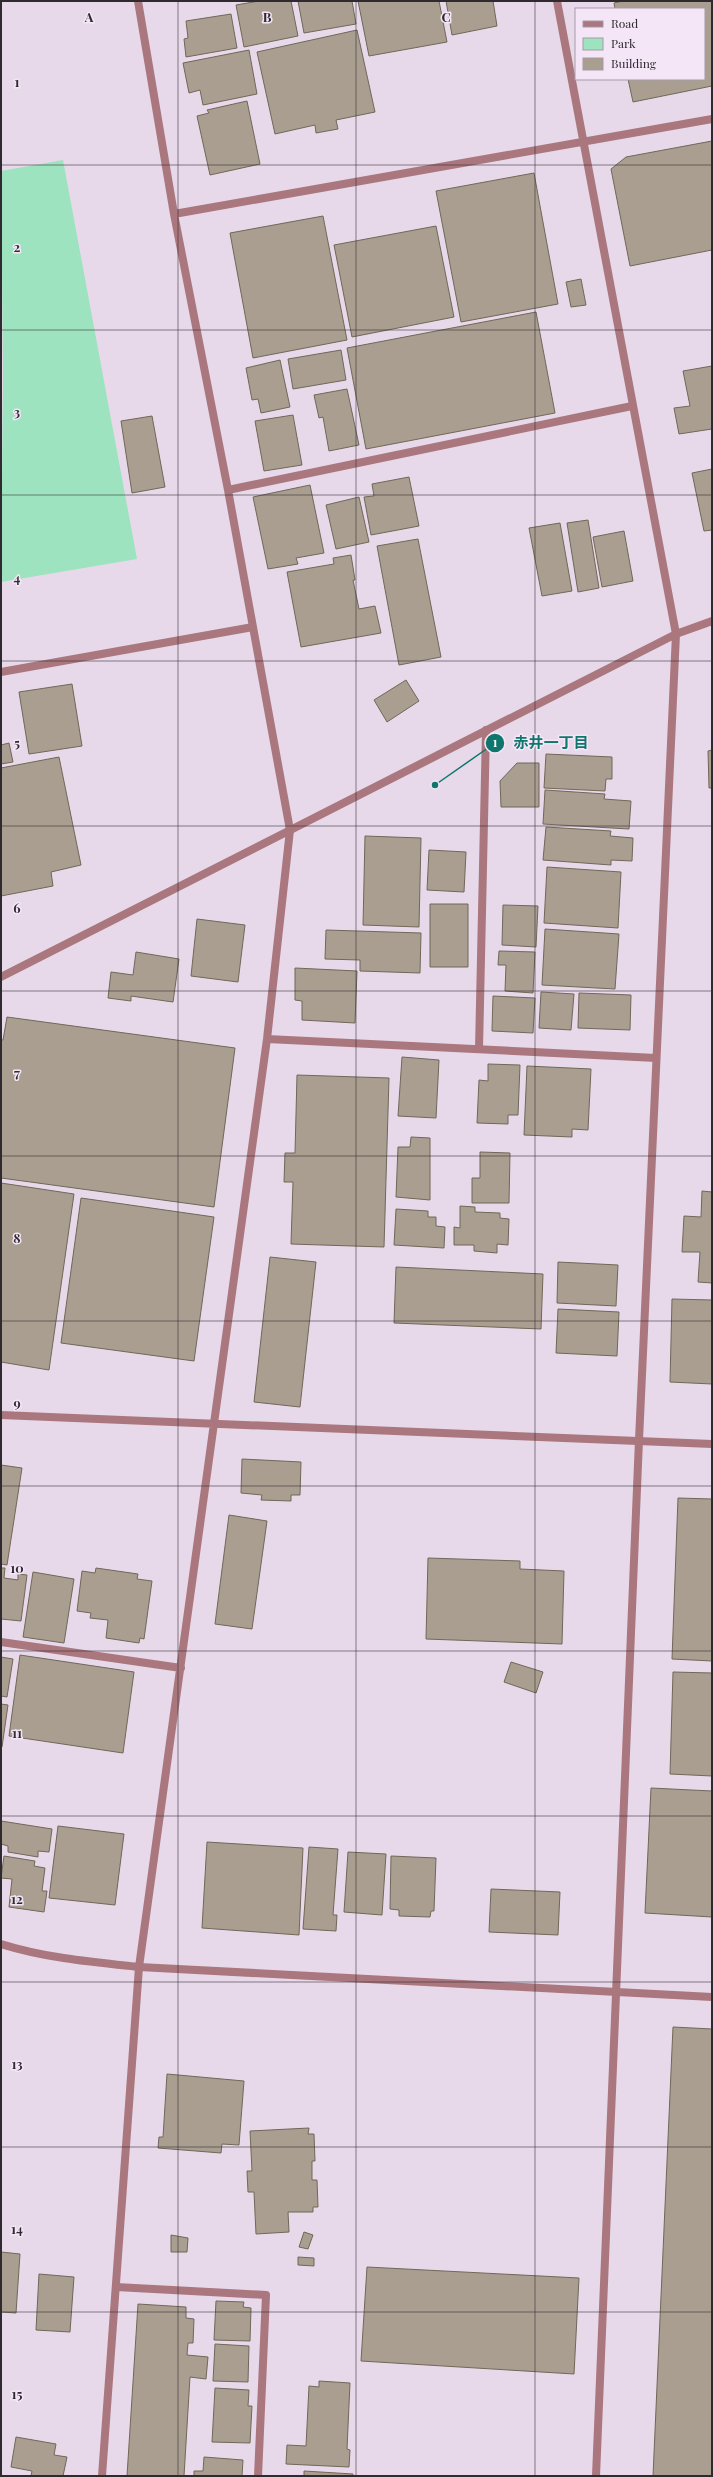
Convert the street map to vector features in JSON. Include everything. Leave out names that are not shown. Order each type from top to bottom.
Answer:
[{"type":"street","points":[[102,2476],[139,1967],[267,1039],[290,830],[228,490],[174,214],[138,1]]},
{"type":"street","points":[[557,1],[676,634],[639,1440],[596,2476]]},
{"type":"street","points":[[174,214],[712,118]]},
{"type":"street","points":[[228,490],[632,406]]},
{"type":"street","points":[[1,977],[676,634],[712,621]]},
{"type":"street","points":[[1,672],[253,627]]},
{"type":"street","points":[[479,1049],[486,730]]},
{"type":"street","points":[[267,1039],[656,1058]]},
{"type":"street","points":[[1,1415],[712,1444]]},
{"type":"street","points":[[1,1642],[181,1668]]},
{"type":"street","points":[[1,1944],[72,1961],[139,1967],[712,1997]]},
{"type":"street","points":[[116,2287],[266,2295],[258,2476]]},
{"type":"green space","points":[[63,160],[137,559],[1,582],[3,374],[1,171]]},
{"type":"building","points":[[259,1],[291,1],[298,36],[244,47],[236,5]]},
{"type":"building","points":[[298,1],[352,1],[356,24],[304,33]]},
{"type":"building","points":[[358,1],[439,1],[447,42],[369,56]]},
{"type":"building","points":[[446,1],[493,1],[497,26],[452,35]]},
{"type":"building","points":[[623,1],[712,1],[712,86],[633,102],[628,80],[705,80],[705,8],[615,8],[614,3]]},
{"type":"building","points":[[231,14],[237,48],[186,57],[184,39],[188,38],[186,21]]},
{"type":"building","points":[[357,30],[375,112],[336,120],[338,129],[316,133],[315,125],[275,134],[257,52]]},
{"type":"building","points":[[249,50],[257,94],[203,105],[200,90],[189,93],[183,63]]},
{"type":"building","points":[[247,101],[260,164],[210,175],[197,116],[209,113],[207,110]]},
{"type":"building","points":[[712,141],[712,250],[630,266],[611,169],[626,157]]},
{"type":"building","points":[[534,173],[558,304],[461,322],[436,191]]},
{"type":"building","points":[[323,216],[347,340],[253,358],[230,233]]},
{"type":"building","points":[[436,226],[454,317],[352,337],[334,245]]},
{"type":"building","points":[[581,279],[586,305],[571,307],[566,282]]},
{"type":"building","points":[[536,312],[555,413],[366,449],[347,348]]},
{"type":"building","points":[[341,350],[346,380],[293,389],[288,359]]},
{"type":"building","points":[[280,360],[290,407],[261,413],[258,399],[252,400],[246,368]]},
{"type":"building","points":[[712,366],[712,429],[679,434],[674,408],[690,406],[683,371]]},
{"type":"building","points":[[347,389],[359,445],[329,451],[323,417],[319,418],[314,395]]},
{"type":"building","points":[[293,415],[302,465],[264,471],[255,421]]},
{"type":"building","points":[[152,416],[165,487],[132,493],[121,421]]},
{"type":"building","points":[[712,469],[712,530],[704,531],[692,473]]},
{"type":"building","points":[[409,477],[419,526],[371,535],[364,497],[374,496],[372,484]]},
{"type":"building","points":[[310,485],[324,553],[296,558],[298,564],[268,569],[253,497]]},
{"type":"building","points":[[359,497],[369,542],[336,549],[326,505]]},
{"type":"building","points":[[588,520],[599,588],[578,592],[567,523]]},
{"type":"building","points":[[560,523],[572,591],[542,596],[529,528]]},
{"type":"building","points":[[624,531],[633,581],[602,587],[593,537]]},
{"type":"building","points":[[418,539],[441,657],[399,665],[377,546]]},
{"type":"building","points":[[351,555],[355,580],[353,580],[359,609],[375,606],[381,633],[301,647],[287,572],[334,564],[333,558]]},
{"type":"building","points":[[406,680],[419,701],[387,722],[374,700]]},
{"type":"building","points":[[72,684],[82,746],[29,754],[19,692]]},
{"type":"building","points":[[9,743],[13,762],[1,764],[1,745]]},
{"type":"building","points":[[712,750],[712,788],[709,788],[708,751]]},
{"type":"building","points":[[546,754],[612,757],[612,779],[606,779],[605,791],[544,788]]},
{"type":"building","points":[[59,757],[81,865],[51,872],[53,886],[1,896],[1,768]]},
{"type":"building","points":[[517,763],[539,763],[539,807],[501,807],[500,781]]},
{"type":"building","points":[[545,790],[605,794],[604,799],[631,801],[629,829],[543,824]]},
{"type":"building","points":[[546,827],[611,831],[610,836],[633,838],[632,861],[611,860],[611,865],[543,860]]},
{"type":"building","points":[[365,836],[421,838],[419,927],[363,925]]},
{"type":"building","points":[[429,850],[466,852],[464,892],[427,890]]},
{"type":"building","points":[[547,867],[621,872],[618,928],[544,923]]},
{"type":"building","points":[[430,904],[468,904],[468,967],[430,967]]},
{"type":"building","points":[[503,905],[538,906],[536,947],[502,945]]},
{"type":"building","points":[[197,919],[245,925],[238,982],[191,976]]},
{"type":"building","points":[[545,929],[619,934],[615,989],[542,985]]},
{"type":"building","points":[[326,930],[421,933],[420,973],[360,971],[360,960],[325,959]]},
{"type":"building","points":[[499,951],[535,952],[533,993],[505,991],[506,965],[498,965]]},
{"type":"building","points":[[136,952],[179,959],[173,1002],[131,996],[131,1001],[108,998],[111,972],[133,975]]},
{"type":"building","points":[[295,968],[357,971],[355,1023],[302,1020],[302,1001],[295,1000]]},
{"type":"building","points":[[541,992],[574,994],[571,1030],[539,1028]]},
{"type":"building","points":[[579,993],[631,995],[630,1030],[578,1028]]},
{"type":"building","points":[[493,996],[535,998],[533,1033],[492,1031]]},
{"type":"building","points":[[7,1017],[235,1048],[214,1207],[1,1178],[1,1040],[3,1040]]},
{"type":"building","points":[[402,1057],[439,1060],[436,1118],[398,1116]]},
{"type":"building","points":[[488,1064],[520,1065],[518,1115],[508,1115],[508,1124],[477,1123],[479,1080],[488,1081]]},
{"type":"building","points":[[527,1066],[591,1069],[588,1130],[572,1129],[572,1137],[524,1135]]},
{"type":"building","points":[[297,1075],[389,1078],[384,1247],[291,1244],[293,1182],[284,1182],[285,1153],[295,1153]]},
{"type":"building","points":[[411,1137],[430,1138],[430,1200],[396,1197],[398,1147],[410,1147]]},
{"type":"building","points":[[480,1152],[510,1153],[509,1203],[472,1203],[472,1178],[480,1178]]},
{"type":"building","points":[[1,1183],[74,1194],[49,1370],[1,1362]]},
{"type":"building","points":[[702,1191],[712,1192],[712,1283],[698,1282],[700,1252],[682,1252],[684,1216],[701,1217]]},
{"type":"building","points":[[81,1198],[214,1217],[194,1361],[61,1343]]},
{"type":"building","points":[[460,1206],[475,1207],[475,1212],[500,1213],[500,1218],[509,1219],[508,1245],[497,1244],[497,1253],[474,1251],[474,1245],[454,1245],[454,1227],[460,1228]]},
{"type":"building","points":[[396,1209],[428,1211],[428,1217],[436,1217],[436,1226],[445,1227],[444,1248],[394,1245]]},
{"type":"building","points":[[270,1257],[316,1262],[300,1407],[254,1402]]},
{"type":"building","points":[[558,1262],[618,1265],[616,1306],[557,1303]]},
{"type":"building","points":[[396,1267],[543,1274],[541,1329],[394,1323]]},
{"type":"building","points":[[672,1299],[712,1300],[712,1384],[670,1382]]},
{"type":"building","points":[[558,1309],[619,1312],[617,1356],[556,1353]]},
{"type":"building","points":[[242,1459],[301,1462],[300,1495],[291,1495],[291,1501],[261,1500],[262,1495],[241,1493]]},
{"type":"building","points":[[1,1465],[22,1468],[7,1565],[1,1564]]},
{"type":"building","points":[[678,1498],[712,1499],[712,1661],[672,1659]]},
{"type":"building","points":[[229,1515],[267,1521],[252,1629],[215,1624]]},
{"type":"building","points":[[428,1558],[520,1561],[520,1569],[564,1571],[562,1644],[426,1639]]},
{"type":"building","points":[[1,1568],[5,1568],[4,1578],[18,1580],[18,1574],[27,1575],[21,1621],[1,1619]]},
{"type":"building","points":[[96,1568],[138,1574],[137,1579],[152,1581],[144,1639],[140,1638],[139,1643],[106,1638],[108,1620],[90,1618],[91,1613],[77,1611],[82,1571],[95,1573]]},
{"type":"building","points":[[33,1572],[74,1579],[64,1643],[23,1637]]},
{"type":"building","points":[[20,1655],[134,1672],[123,1753],[9,1736]]},
{"type":"building","points":[[1,1657],[13,1659],[7,1697],[1,1696]]},
{"type":"building","points":[[511,1662],[543,1672],[536,1693],[504,1682]]},
{"type":"building","points":[[673,1672],[712,1673],[712,1776],[670,1774]]},
{"type":"building","points":[[1,1704],[8,1705],[2,1747],[1,1747]]},
{"type":"building","points":[[651,1788],[712,1791],[712,1917],[645,1913]]},
{"type":"building","points":[[1,1821],[52,1829],[49,1852],[38,1851],[38,1857],[8,1852],[8,1846],[1,1844]]},
{"type":"building","points":[[58,1826],[124,1834],[115,1905],[49,1898]]},
{"type":"building","points":[[207,1842],[303,1848],[299,1935],[202,1928]]},
{"type":"building","points":[[309,1847],[338,1849],[333,1915],[337,1915],[336,1931],[303,1929]]},
{"type":"building","points":[[348,1852],[386,1854],[382,1915],[344,1912]]},
{"type":"building","points":[[4,1856],[35,1861],[34,1866],[45,1868],[42,1891],[47,1891],[44,1912],[9,1907],[12,1879],[1,1878]]},
{"type":"building","points":[[391,1856],[436,1858],[434,1911],[431,1911],[430,1917],[399,1916],[399,1910],[390,1909]]},
{"type":"building","points":[[491,1889],[560,1892],[558,1935],[489,1932]]},
{"type":"building","points":[[673,2027],[712,2029],[712,2476],[653,2476]]},
{"type":"building","points":[[167,2074],[244,2081],[239,2145],[222,2144],[221,2153],[158,2148],[159,2137],[163,2137]]},
{"type":"building","points":[[309,2128],[308,2134],[314,2134],[315,2161],[312,2161],[312,2180],[317,2180],[318,2207],[313,2207],[313,2212],[288,2212],[289,2232],[256,2234],[254,2192],[248,2192],[247,2171],[252,2171],[250,2131]]},
{"type":"building","points":[[304,2232],[313,2235],[308,2249],[299,2247]]},
{"type":"building","points":[[171,2235],[188,2238],[187,2252],[171,2252]]},
{"type":"building","points":[[1,2252],[20,2254],[16,2313],[1,2312]]},
{"type":"building","points":[[298,2257],[314,2258],[314,2266],[298,2265]]},
{"type":"building","points":[[367,2267],[579,2278],[574,2374],[361,2361]]},
{"type":"building","points":[[39,2274],[74,2277],[70,2332],[36,2330]]},
{"type":"building","points":[[216,2301],[244,2302],[243,2307],[251,2308],[250,2341],[214,2340]]},
{"type":"building","points":[[138,2304],[186,2307],[186,2318],[194,2319],[193,2343],[188,2343],[187,2355],[208,2357],[206,2379],[190,2377],[184,2476],[127,2476]]},
{"type":"building","points":[[215,2344],[249,2346],[248,2382],[213,2381]]},
{"type":"building","points":[[319,2381],[350,2383],[347,2449],[350,2450],[349,2467],[286,2464],[287,2445],[306,2446],[309,2386],[319,2387]]},
{"type":"building","points":[[215,2388],[249,2390],[248,2406],[252,2406],[250,2443],[212,2442]]},
{"type":"building","points":[[16,2437],[56,2444],[54,2455],[67,2457],[63,2476],[31,2476],[32,2471],[11,2467]]},
{"type":"building","points":[[204,2457],[243,2460],[242,2476],[194,2476],[194,2471],[203,2471]]},
{"type":"building","points":[[304,2471],[353,2474],[353,2476],[304,2476]]},
{"type":"place","name":"赤井一丁目","points":[[435,785]]}]
